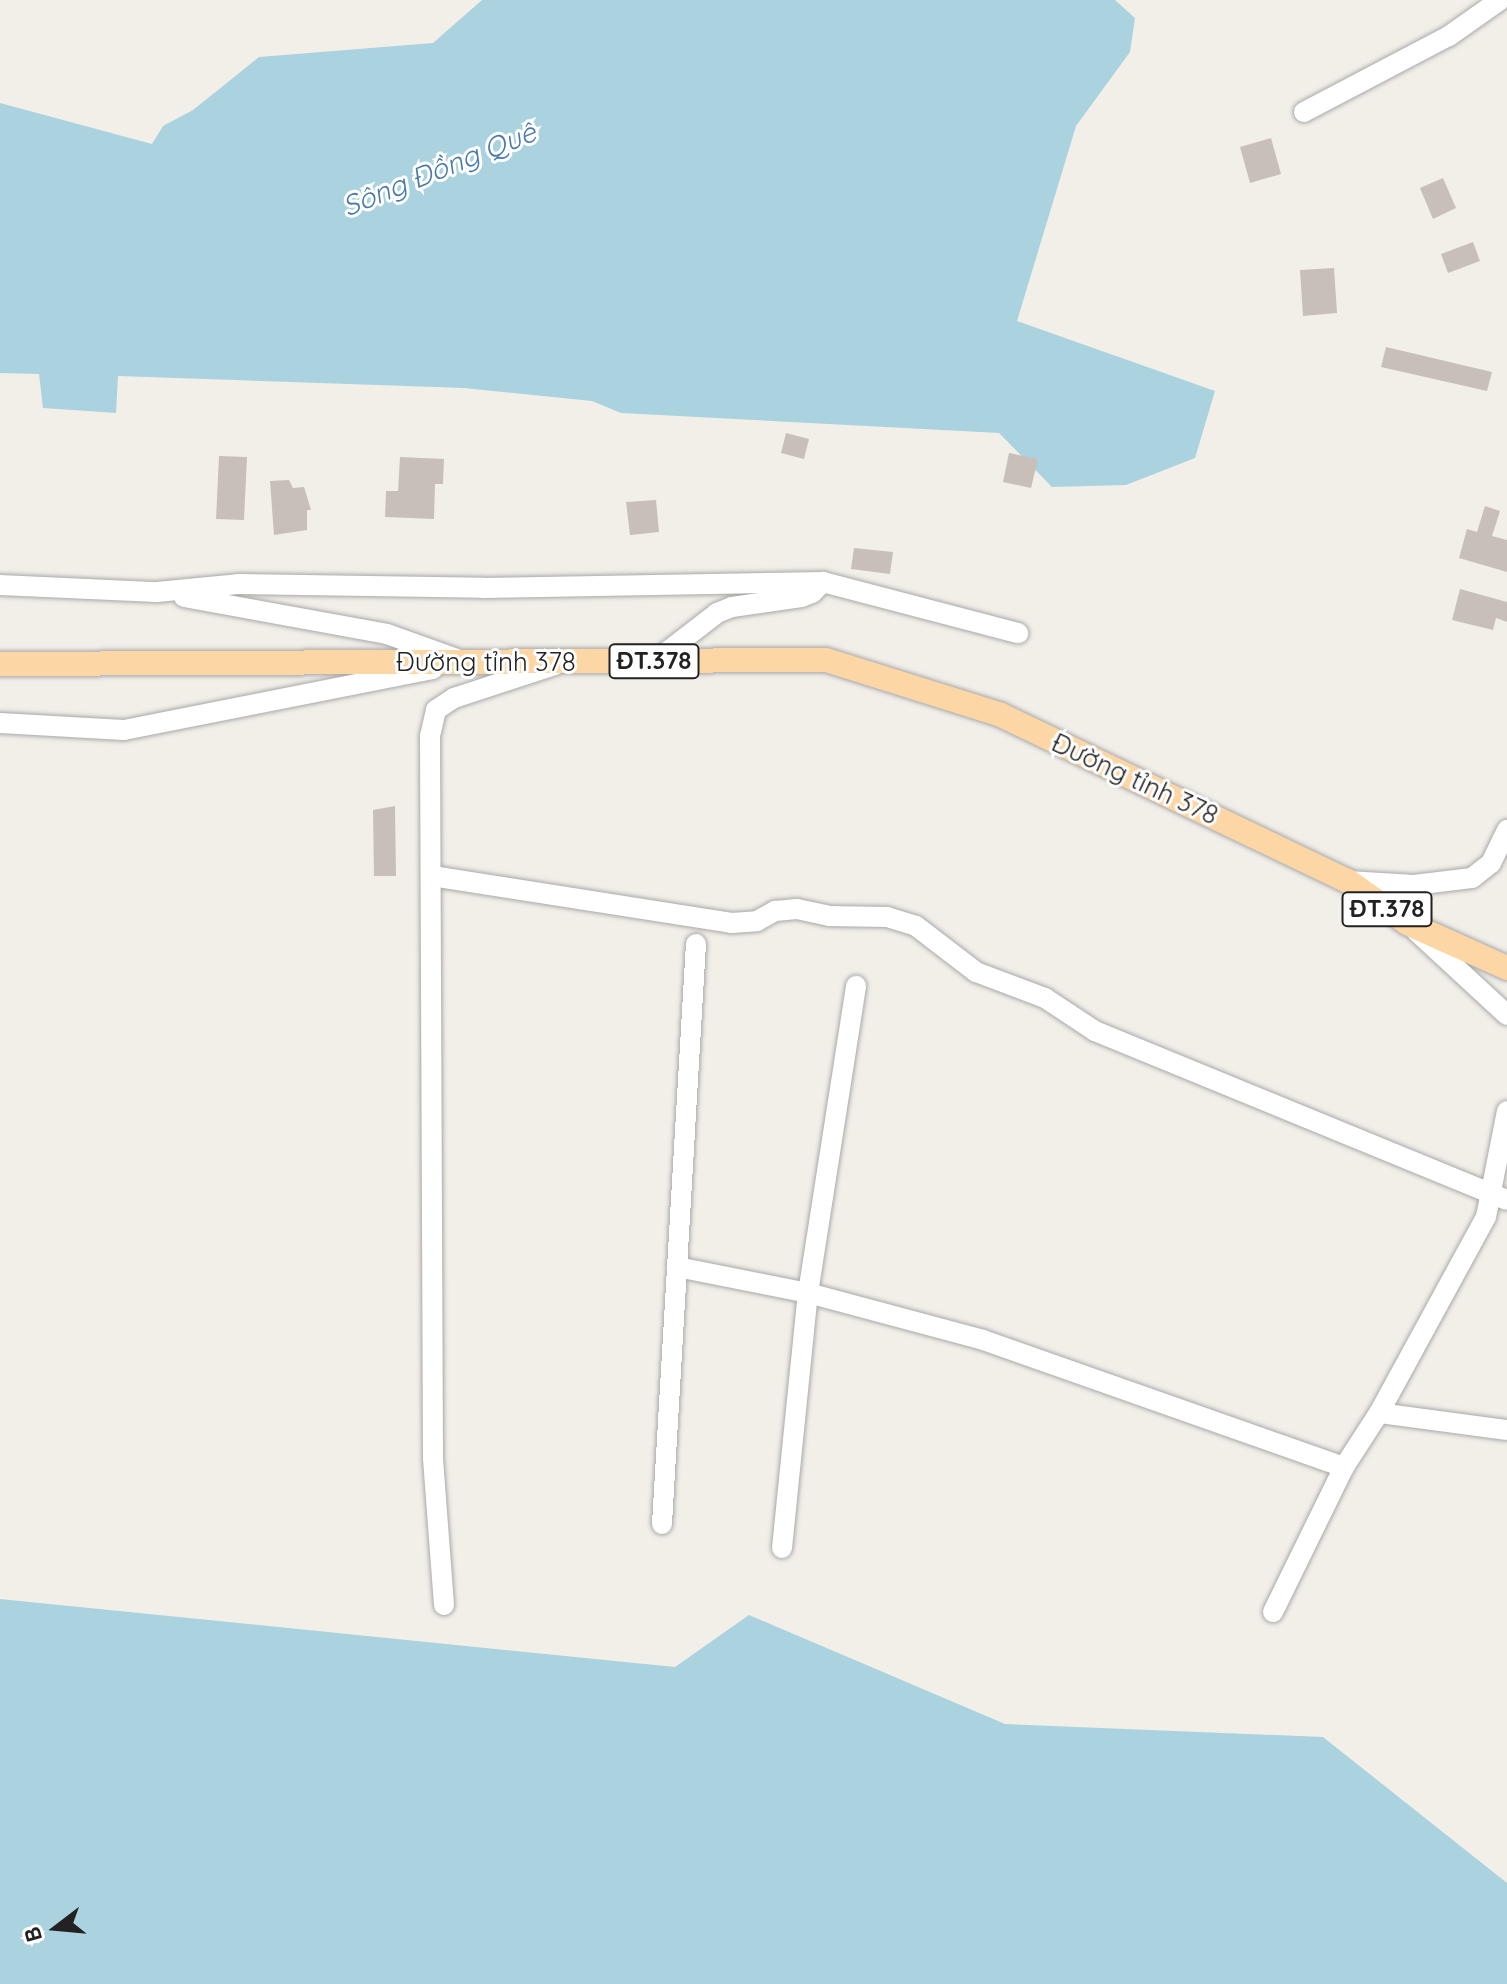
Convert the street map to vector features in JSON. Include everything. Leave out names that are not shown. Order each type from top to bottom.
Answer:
[{"type":"main road","name":"Đường tỉnh 378","points":[[0,664],[826,660],[1001,715],[1348,881]]},
{"type":"main road","name":"ĐT.378","points":[[1348,881],[1407,923],[1507,968]]},
{"type":"street","points":[[1304,112],[1449,36],[1500,0]]},
{"type":"street","points":[[655,661],[717,613],[732,607],[801,597],[812,593],[823,582]]},
{"type":"street","points":[[4,587],[157,592],[238,584],[483,588],[823,582],[1018,633]]},
{"type":"street","points":[[157,592],[387,634],[464,662]]},
{"type":"street","points":[[0,723],[124,730],[464,662]]},
{"type":"street","points":[[444,1605],[433,1458],[430,736],[436,710],[454,698],[563,662]]},
{"type":"street","points":[[1348,881],[1414,885],[1472,878],[1491,863],[1507,830]]},
{"type":"street","points":[[432,876],[731,923],[757,921],[775,911],[797,909],[829,916],[887,917],[916,926],[976,972],[1045,998],[1095,1031],[1499,1196]]},
{"type":"street","points":[[1407,923],[1507,1015]]},
{"type":"street","points":[[662,1524],[696,944]]},
{"type":"street","points":[[782,1548],[808,1293],[856,986]]},
{"type":"street","points":[[1273,1612],[1344,1467],[1379,1413],[1499,1196],[1507,1111]]},
{"type":"street","points":[[677,1267],[808,1293],[983,1340],[1344,1467]]},
{"type":"street","points":[[1379,1413],[1507,1430]]},
{"type":"water","name":"Sông Đồng Quê","points":[[482,0],[1115,0],[1135,18],[1130,52],[1076,126],[1017,321],[1215,391],[1195,458],[1126,485],[1052,487],[999,433],[621,413],[592,401],[464,388],[118,376],[116,413],[43,408],[39,374],[0,373],[0,103],[152,144],[163,126],[193,110],[259,57],[433,43]]},
{"type":"water","points":[[0,1599],[675,1667],[749,1615],[1005,1724],[1323,1737],[1507,1883],[1507,1984],[0,1984]]},
{"type":"building","points":[[1271,138],[1281,174],[1250,183],[1240,147]]},
{"type":"building","points":[[1443,178],[1456,208],[1433,219],[1420,188]]},
{"type":"building","points":[[1473,242],[1480,261],[1448,273],[1441,254]]},
{"type":"building","points":[[1334,268],[1337,313],[1303,316],[1300,270]]},
{"type":"building","points":[[1386,347],[1492,372],[1487,391],[1381,367]]},
{"type":"building","points":[[786,433],[809,439],[804,459],[781,453]]},
{"type":"building","points":[[1009,453],[1038,459],[1031,488],[1003,482]]},
{"type":"building","points":[[219,456],[247,457],[244,520],[216,519]]},
{"type":"building","points":[[400,457],[444,459],[443,484],[435,484],[434,519],[385,517],[386,491],[398,491]]},
{"type":"building","points":[[289,480],[293,488],[304,487],[311,510],[307,510],[307,530],[274,535],[270,481]]},
{"type":"building","points":[[656,500],[659,532],[630,535],[626,502]]},
{"type":"building","points":[[1485,506],[1500,511],[1492,536],[1507,540],[1507,572],[1459,558],[1467,529],[1477,532]]},
{"type":"building","points":[[854,548],[893,552],[890,574],[851,569]]},
{"type":"building","points":[[1460,589],[1507,602],[1507,622],[1496,618],[1493,630],[1452,620]]},
{"type":"building","points":[[395,806],[396,876],[374,876],[373,810]]}]
